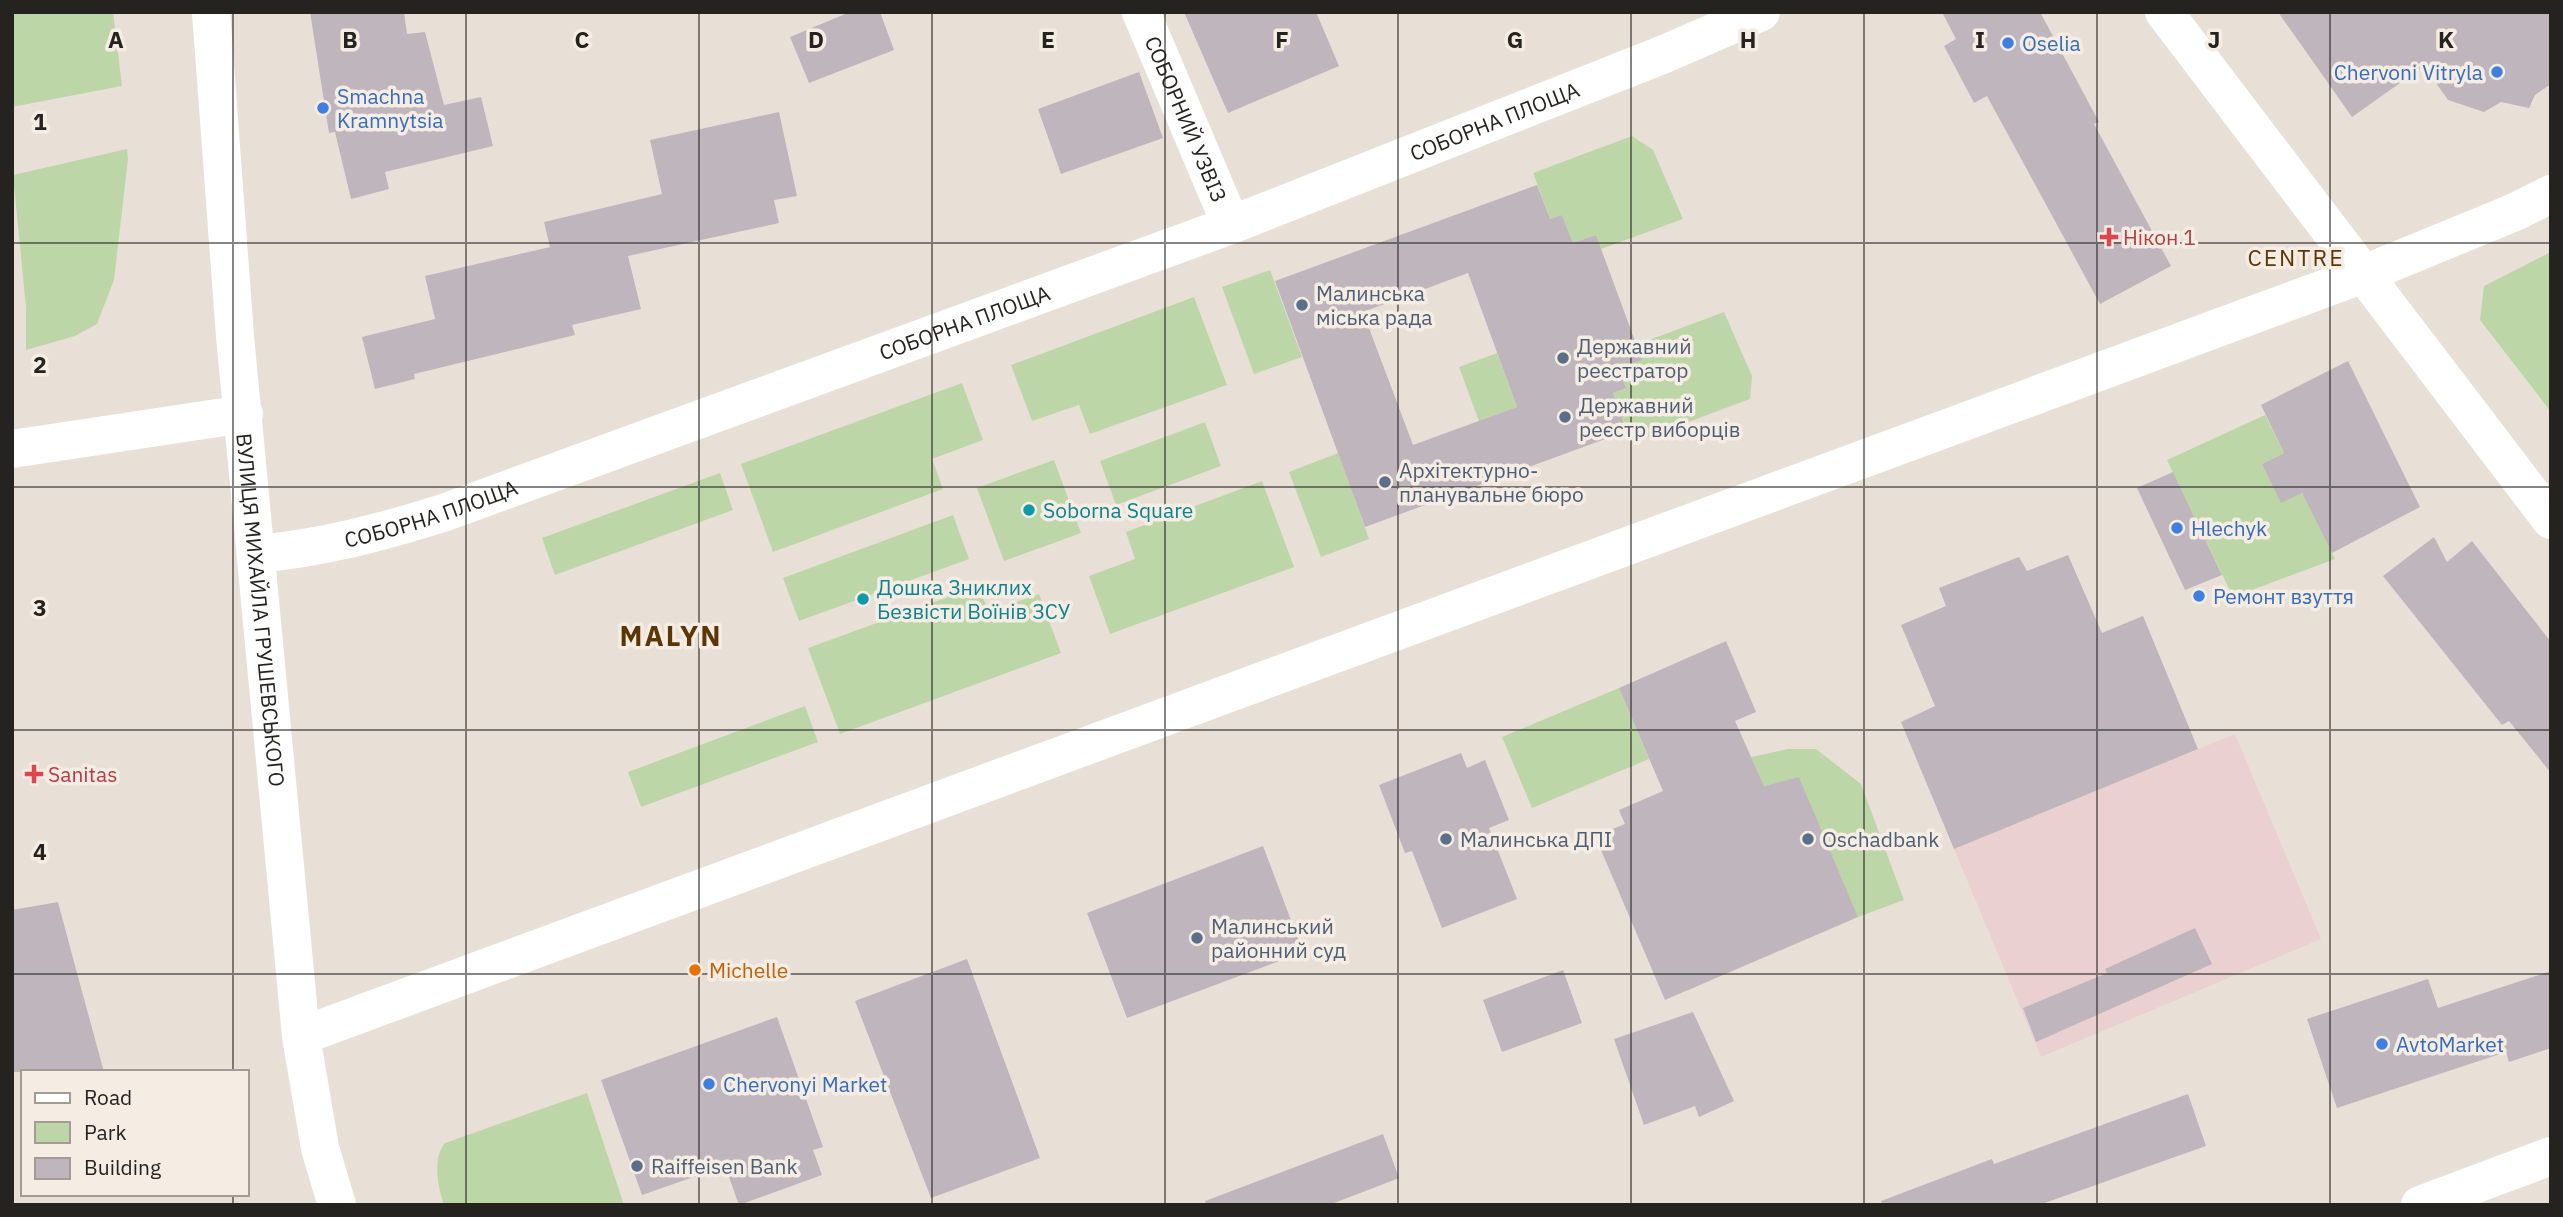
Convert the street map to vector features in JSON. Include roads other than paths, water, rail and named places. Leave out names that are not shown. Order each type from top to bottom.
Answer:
[{"type":"street","name":"ВУЛИЦЯ МИХАЙЛА ГРУШЕВСЬКОГО","points":[[211,12],[234,336],[244,414],[301,1036],[320,1148],[337,1205]]},
{"type":"street","name":"СОБОРНИЙ УЗВІЗ","points":[[1141,12],[1231,225]]},
{"type":"street","name":"СОБОРНА ПЛОЩА","points":[[256,554],[308,549],[357,540],[446,512],[1231,225],[1761,12]]},
{"type":"street","points":[[2164,12],[2551,520]]},
{"type":"street","points":[[301,1036],[2364,274],[2515,212],[2551,194]]},
{"type":"street","points":[[12,449],[244,414]]},
{"type":"street","points":[[2420,1205],[2551,1156]]},
{"type":"place","name":"Oselia","points":[[2008,43]]},
{"type":"place","name":"Chervoni Vitryla","points":[[2497,72]]},
{"type":"place","name":"Smachna Kramnytsia","points":[[323,108]]},
{"type":"place","name":"Нікон 1","points":[[2109,237]]},
{"type":"place","name":"Малинська міська рада","points":[[1302,305]]},
{"type":"place","name":"Державний реєстратор","points":[[1563,358]]},
{"type":"place","name":"Державний реєстр виборців","points":[[1565,417]]},
{"type":"place","name":"Архітектурно- планувальне бюро","points":[[1385,482]]},
{"type":"place","name":"Soborna Square","points":[[1029,510]]},
{"type":"place","name":"Hlechyk","points":[[2177,528]]},
{"type":"place","name":"Ремонт взуття","points":[[2199,596]]},
{"type":"place","name":"Дошка Зниклих Безвісти Воїнів ЗСУ","points":[[863,599]]},
{"type":"place","name":"Sanitas","points":[[34,774]]},
{"type":"place","name":"Малинська ДПІ","points":[[1446,839]]},
{"type":"place","name":"Oschadbank","points":[[1808,839]]},
{"type":"place","name":"Малинський районний суд","points":[[1197,938]]},
{"type":"place","name":"Michelle","points":[[695,970]]},
{"type":"place","name":"AvtoMarket","points":[[2382,1044]]},
{"type":"place","name":"Chervonyi Market","points":[[709,1084]]},
{"type":"place","name":"Raiffeisen Bank","points":[[637,1166]]},
{"type":"district","name":"CENTRE","points":[[2296,257]]},
{"type":"district","name":"MALYN","points":[[671,635]]}]
